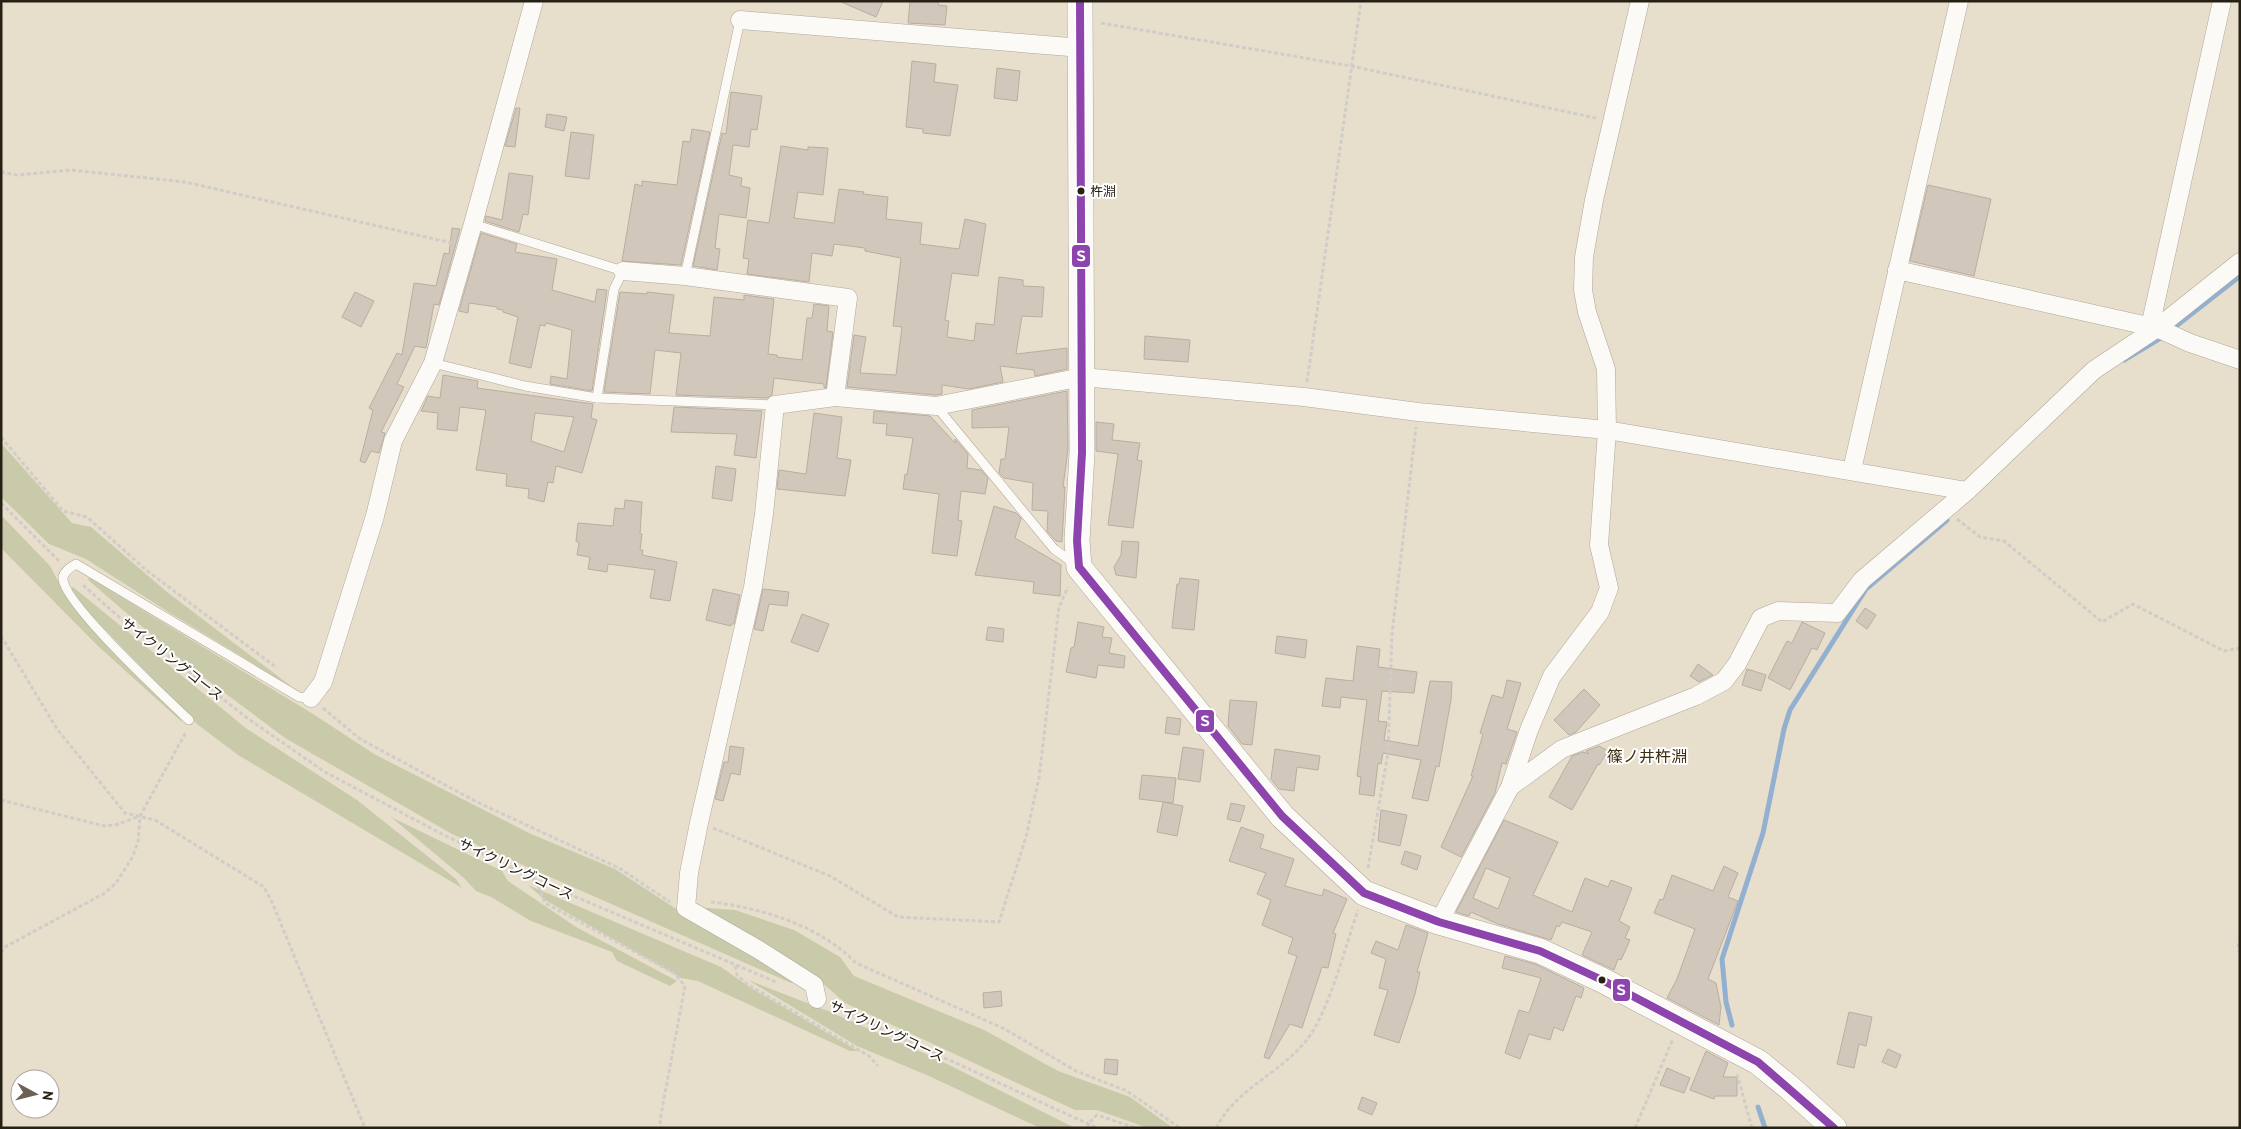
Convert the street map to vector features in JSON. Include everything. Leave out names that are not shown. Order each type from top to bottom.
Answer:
[{"type":"street","points":[[311,698],[324,682],[375,516],[393,441],[432,363],[467,246],[534,1]]},
{"type":"street","points":[[1439,922],[1510,787],[1529,730],[1552,676],[1600,612],[1608,594],[1609,588],[1599,545],[1608,430],[1606,369],[1587,312],[1583,290],[1584,257],[1592,209],[1611,121],[1640,1]]},
{"type":"street","points":[[1852,470],[1959,1]]},
{"type":"street","points":[[2153,328],[2222,1]]},
{"type":"street","points":[[1080,10],[1082,48],[1082,453],[1078,541],[1080,566],[1282,816],[1364,893],[1439,922],[1540,951],[1681,1020],[1758,1062],[1834,1128]]},
{"type":"street","points":[[740,20],[1082,48]]},
{"type":"street","points":[[1510,787],[1562,749],[1696,696],[1724,681],[1737,664],[1761,618],[1778,611],[1837,613],[1862,580],[1967,491],[2094,370],[2240,262]]},
{"type":"street","points":[[1897,270],[2153,328],[2240,360]]},
{"type":"street","points":[[623,271],[685,276],[848,298],[836,397]]},
{"type":"street","points":[[817,999],[814,985],[759,950],[686,908],[699,823],[753,587],[764,514],[775,405],[836,397],[936,406],[1082,377],[1304,397],[1418,412],[1608,430],[1967,491]]},
{"type":"lane","points":[[685,276],[740,20]]},
{"type":"lane","points":[[473,224],[623,271],[614,289],[597,398]]},
{"type":"lane","points":[[432,363],[525,386],[597,398],[775,405]]},
{"type":"lane","points":[[936,406],[1054,549],[1080,566]]},
{"type":"lane","points":[[189,720],[91,621],[66,589],[63,578],[67,570],[76,564],[298,697],[311,698]]},
{"type":"path","points":[[1304,397],[1361,1]]},
{"type":"path","points":[[1080,10],[1611,121]]},
{"type":"path","points":[[1,172],[17,175],[71,170],[185,182],[467,246]]},
{"type":"path","points":[[1216,1128],[1241,1095],[1306,1041],[1321,1016],[1364,893],[1388,753],[1392,634],[1418,412]]},
{"type":"path","name":"サイクリングコース","points":[[1,503],[67,570],[112,611],[240,712],[325,772],[442,834],[536,880],[782,985]]},
{"type":"path","points":[[1945,510],[1980,536],[2004,541],[2102,622],[2133,604],[2224,651],[2240,648]]},
{"type":"path","points":[[699,823],[830,876],[898,917],[1000,922],[1026,837],[1039,778],[1059,607],[1080,566]]},
{"type":"path","points":[[1,636],[58,730],[125,813],[156,820],[264,887],[272,902],[365,1128]]},
{"type":"path","points":[[1,953],[3,945],[105,893],[116,883],[132,858],[138,842],[140,816],[189,726],[189,720]]},
{"type":"path","points":[[1,800],[104,826],[140,816]]},
{"type":"path","points":[[536,880],[545,903],[674,974],[685,986],[660,1120],[661,1128]]},
{"type":"path","points":[[686,900],[742,906],[813,931],[846,954],[856,964],[1003,1028],[1076,1071],[1127,1091],[1180,1128]]},
{"type":"path","points":[[2240,937],[2238,948],[2240,954]]},
{"type":"path","points":[[735,966],[737,975],[747,984],[868,1056],[878,1066]]},
{"type":"path","name":"サイクリングコース","points":[[817,999],[1097,1128]]},
{"type":"path","points":[[1635,1128],[1681,1020]]},
{"type":"path","points":[[1730,1047],[1752,1128]]},
{"type":"path","points":[[1088,1128],[1089,1123],[1097,1115],[1136,1128]]},
{"type":"green space","points":[[1,443],[72,523],[91,527],[167,592],[292,687],[170,613],[86,559],[49,544],[1,497]]},
{"type":"green space","points":[[1,515],[50,566],[69,601],[112,649],[175,712],[183,723],[98,646],[1,548]]},
{"type":"green space","points":[[90,578],[313,714],[374,754],[531,834],[615,869],[687,916],[795,980],[791,983],[452,834],[285,738],[182,661],[87,579]]},
{"type":"green space","points":[[73,587],[247,729],[357,800],[456,879],[462,888],[238,755],[197,724],[86,610],[71,589]]},
{"type":"green space","points":[[391,817],[502,871],[508,881],[576,927],[677,981],[670,986],[617,961],[612,952],[531,921],[491,897],[476,891],[465,879]]},
{"type":"green space","points":[[528,885],[721,967],[751,988],[858,1051],[850,1051],[698,981],[681,978],[545,900]]},
{"type":"green space","points":[[695,907],[735,910],[794,930],[840,957],[854,976],[984,1030],[1058,1071],[1130,1097],[1173,1128],[1148,1128],[1097,1110],[1075,1110],[845,1003],[829,988],[793,962]]},
{"type":"green space","points":[[748,980],[828,1011],[935,1058],[1075,1128],[1040,1128],[929,1076],[857,1046]]},
{"type":"building","points":[[839,1],[883,1],[876,17]]},
{"type":"building","points":[[910,1],[938,1],[938,5],[947,6],[945,25],[908,23]]},
{"type":"building","points":[[912,61],[936,64],[934,82],[958,85],[950,136],[923,133],[923,129],[906,127]]},
{"type":"building","points":[[997,68],[1020,71],[1017,101],[994,98]]},
{"type":"building","points":[[731,92],[762,96],[757,130],[751,129],[749,147],[733,145],[729,175],[742,178],[741,186],[750,188],[746,218],[719,214],[715,248],[720,249],[717,270],[693,266],[722,133],[726,134]]},
{"type":"building","points":[[516,108],[520,108],[515,147],[505,146]]},
{"type":"building","points":[[547,114],[567,117],[564,131],[545,127]]},
{"type":"building","points":[[692,129],[710,132],[681,265],[622,261],[635,184],[642,186],[642,181],[677,185],[683,141],[690,142]]},
{"type":"building","points":[[571,132],[594,135],[589,179],[565,176]]},
{"type":"building","points":[[781,146],[808,150],[808,147],[828,148],[823,195],[798,192],[794,218],[834,223],[839,189],[888,197],[886,219],[922,223],[920,244],[959,249],[965,219],[986,224],[978,276],[952,273],[945,320],[949,321],[947,337],[974,341],[976,323],[994,325],[999,277],[1023,280],[1023,286],[1044,287],[1042,317],[1022,316],[1016,354],[1067,348],[1067,369],[1035,376],[1034,370],[1000,366],[1003,382],[969,389],[942,385],[942,394],[935,395],[847,387],[854,335],[866,337],[860,373],[896,375],[902,327],[893,326],[901,258],[865,251],[865,248],[834,244],[832,256],[812,253],[809,282],[747,274],[749,259],[743,258],[748,220],[769,223]]},
{"type":"building","points":[[509,173],[533,176],[528,215],[523,214],[519,232],[485,221],[486,216],[502,220]]},
{"type":"building","points":[[1928,185],[1991,199],[1974,276],[1910,261]]},
{"type":"building","points":[[452,228],[460,229],[439,305],[434,304],[426,348],[415,346],[397,384],[404,387],[381,432],[385,433],[379,453],[371,451],[365,463],[360,461],[373,410],[369,408],[397,353],[402,355],[414,283],[436,286],[444,253],[449,254]]},
{"type":"building","points":[[481,233],[517,244],[515,252],[557,259],[552,290],[595,302],[597,289],[607,290],[592,391],[550,384],[551,376],[567,379],[572,330],[546,323],[545,326],[540,325],[531,368],[509,363],[518,317],[503,312],[503,310],[497,309],[497,307],[469,303],[468,313],[459,311]]},
{"type":"building","points":[[355,292],[374,301],[361,327],[342,317]]},
{"type":"building","points":[[620,292],[674,295],[669,333],[710,336],[714,297],[744,300],[744,295],[774,299],[768,354],[802,360],[807,318],[812,318],[814,304],[829,306],[827,331],[833,332],[826,388],[824,388],[824,384],[774,378],[772,395],[767,398],[676,395],[681,353],[655,350],[650,394],[604,392]]},
{"type":"building","points":[[1145,336],[1190,340],[1188,362],[1144,359]]},
{"type":"building","points":[[443,375],[478,381],[477,388],[593,404],[591,418],[597,420],[582,473],[556,466],[553,483],[548,482],[544,502],[528,498],[529,489],[506,486],[507,474],[476,470],[486,410],[460,407],[457,431],[437,429],[438,413],[421,411],[428,396],[440,398]],"holes":[[[535,413],[574,417],[564,452],[531,441]]]},
{"type":"building","points":[[1067,391],[1068,449],[1063,487],[1065,487],[1062,542],[1056,541],[1047,531],[1048,511],[1032,510],[1033,483],[1004,478],[999,473],[1001,459],[1005,459],[1009,427],[972,428],[972,410]]},
{"type":"building","points":[[674,407],[762,411],[756,458],[734,455],[737,434],[671,432]]},
{"type":"building","points":[[874,411],[930,416],[968,454],[967,468],[981,470],[988,478],[985,494],[961,491],[958,520],[962,521],[957,556],[932,553],[939,494],[903,489],[913,438],[886,435],[887,424],[873,423]]},
{"type":"building","points":[[814,413],[842,417],[837,458],[851,460],[845,496],[777,489],[779,470],[806,474]]},
{"type":"building","points":[[1096,422],[1114,424],[1112,440],[1140,443],[1137,460],[1142,461],[1133,528],[1108,525],[1118,454],[1096,451]]},
{"type":"building","points":[[716,466],[736,469],[732,501],[712,498]]},
{"type":"building","points":[[625,500],[642,502],[640,550],[643,550],[642,555],[677,562],[670,601],[650,598],[655,570],[608,564],[607,572],[588,569],[590,557],[577,555],[579,543],[576,541],[578,523],[613,526],[615,508],[624,509]]},
{"type":"building","points":[[994,506],[1016,513],[1021,518],[1015,538],[1061,565],[1060,596],[1033,593],[1034,582],[975,575]]},
{"type":"building","points":[[1122,541],[1139,542],[1136,578],[1116,575],[1114,567],[1121,555]]},
{"type":"building","points":[[1180,578],[1199,580],[1194,630],[1172,628],[1177,584],[1179,584]]},
{"type":"building","points":[[713,589],[740,595],[734,624],[731,624],[731,626],[706,620]]},
{"type":"building","points":[[763,589],[789,592],[787,606],[769,604],[763,631],[754,629]]},
{"type":"building","points":[[1865,608],[1876,615],[1867,629],[1856,621]]},
{"type":"building","points":[[802,614],[829,624],[818,652],[791,642]]},
{"type":"building","points":[[1078,622],[1104,627],[1102,637],[1112,638],[1109,653],[1125,656],[1124,668],[1098,665],[1096,678],[1066,672],[1071,648],[1074,647]]},
{"type":"building","points":[[1802,622],[1825,633],[1817,650],[1812,648],[1790,690],[1768,678],[1787,641],[1792,643]]},
{"type":"building","points":[[988,627],[1004,629],[1003,642],[986,640]]},
{"type":"building","points":[[1277,636],[1307,640],[1305,658],[1275,653]]},
{"type":"building","points":[[1357,646],[1380,649],[1378,667],[1417,672],[1414,693],[1382,691],[1378,721],[1387,722],[1384,740],[1418,746],[1430,681],[1452,682],[1451,700],[1439,767],[1436,766],[1428,801],[1412,798],[1421,760],[1383,753],[1381,764],[1378,763],[1374,796],[1359,794],[1361,777],[1357,776],[1367,700],[1341,697],[1340,708],[1322,706],[1326,678],[1353,681]]},
{"type":"building","points":[[1698,664],[1713,675],[1699,682],[1690,676]]},
{"type":"building","points":[[1747,669],[1766,675],[1761,691],[1742,685]]},
{"type":"building","points":[[1507,680],[1521,683],[1507,729],[1517,732],[1506,764],[1502,763],[1495,793],[1461,857],[1441,847],[1473,776],[1471,776],[1483,734],[1480,733],[1492,695],[1503,698]]},
{"type":"building","points":[[1584,689],[1600,705],[1576,732],[1569,735],[1554,720]]},
{"type":"building","points":[[1230,700],[1257,702],[1252,745],[1242,744],[1228,726]]},
{"type":"building","points":[[1167,717],[1181,719],[1179,735],[1165,733]]},
{"type":"building","points":[[730,746],[744,748],[740,775],[731,773],[723,801],[715,799],[724,762],[728,762]]},
{"type":"building","points":[[1599,746],[1608,751],[1598,764],[1572,810],[1549,797],[1572,756],[1583,752],[1589,754],[1586,751]]},
{"type":"building","points":[[1183,747],[1204,750],[1200,782],[1178,779]]},
{"type":"building","points":[[1275,749],[1320,756],[1318,770],[1297,767],[1294,791],[1279,789],[1271,779]]},
{"type":"building","points":[[1142,775],[1176,778],[1173,803],[1139,799]]},
{"type":"building","points":[[1163,802],[1183,806],[1177,836],[1157,832]]},
{"type":"building","points":[[1231,803],[1245,806],[1240,822],[1227,819]]},
{"type":"building","points":[[1381,810],[1407,815],[1400,846],[1378,841]]},
{"type":"building","points":[[1504,820],[1558,842],[1533,895],[1572,912],[1585,878],[1608,887],[1611,880],[1632,888],[1619,921],[1630,927],[1625,938],[1630,940],[1621,960],[1618,959],[1614,970],[1582,955],[1592,932],[1562,922],[1559,927],[1557,925],[1551,940],[1498,924],[1471,912],[1469,916],[1456,912]],"holes":[[[1486,868],[1510,878],[1498,909],[1473,898]]]},
{"type":"building","points":[[1241,827],[1264,835],[1260,848],[1294,859],[1285,886],[1322,896],[1324,889],[1347,899],[1333,933],[1336,934],[1328,968],[1322,967],[1302,1028],[1290,1024],[1269,1059],[1264,1057],[1297,956],[1288,953],[1293,938],[1262,925],[1271,900],[1257,894],[1266,873],[1229,861]]},
{"type":"building","points":[[1405,851],[1421,856],[1417,870],[1401,864]]},
{"type":"building","points":[[1724,866],[1738,873],[1728,897],[1738,901],[1708,979],[1716,983],[1721,1007],[1719,1025],[1667,998],[1677,979],[1695,929],[1654,913],[1660,899],[1663,900],[1672,875],[1713,891]]},
{"type":"building","points":[[1406,925],[1428,933],[1417,972],[1420,972],[1415,994],[1399,1043],[1374,1035],[1388,990],[1379,988],[1386,959],[1371,953],[1376,941],[1398,950]]},
{"type":"building","points":[[1505,956],[1535,964],[1584,988],[1581,998],[1576,996],[1563,1031],[1554,1027],[1550,1040],[1529,1034],[1520,1059],[1505,1053],[1519,1010],[1529,1013],[1541,978],[1502,968]]},
{"type":"building","points":[[1001,991],[1002,1006],[984,1008],[983,993]]},
{"type":"building","points":[[1849,1012],[1872,1017],[1866,1046],[1859,1044],[1854,1068],[1837,1064]]},
{"type":"building","points":[[1888,1049],[1901,1055],[1896,1068],[1882,1062]]},
{"type":"building","points":[[1706,1051],[1728,1063],[1723,1077],[1737,1077],[1737,1096],[1715,1096],[1714,1099],[1690,1090]]},
{"type":"building","points":[[1105,1059],[1118,1060],[1117,1075],[1104,1073]]},
{"type":"building","points":[[1667,1068],[1690,1078],[1684,1093],[1660,1085]]},
{"type":"building","points":[[1362,1097],[1377,1103],[1372,1115],[1358,1109]]},
{"type":"waterway","points":[[2176,326],[2240,276]]},
{"type":"waterway","points":[[2124,360],[2164,336]]},
{"type":"waterway","points":[[1732,1025],[1726,1002],[1722,959],[1763,833],[1784,729],[1790,710],[1866,589],[1947,520]]},
{"type":"waterway","points":[[1758,1107],[1765,1128]]},
{"type":"transit line","name":"Ｓ","points":[[1080,1],[1082,453],[1077,541],[1079,567],[1282,816],[1364,893],[1439,922],[1540,951],[1602,980],[1758,1062],[1834,1128]]},
{"type":"place","name":"杵淵","points":[[1081,191]]},
{"type":"district","name":"篠ノ井杵淵","points":[[1647,756]]}]
